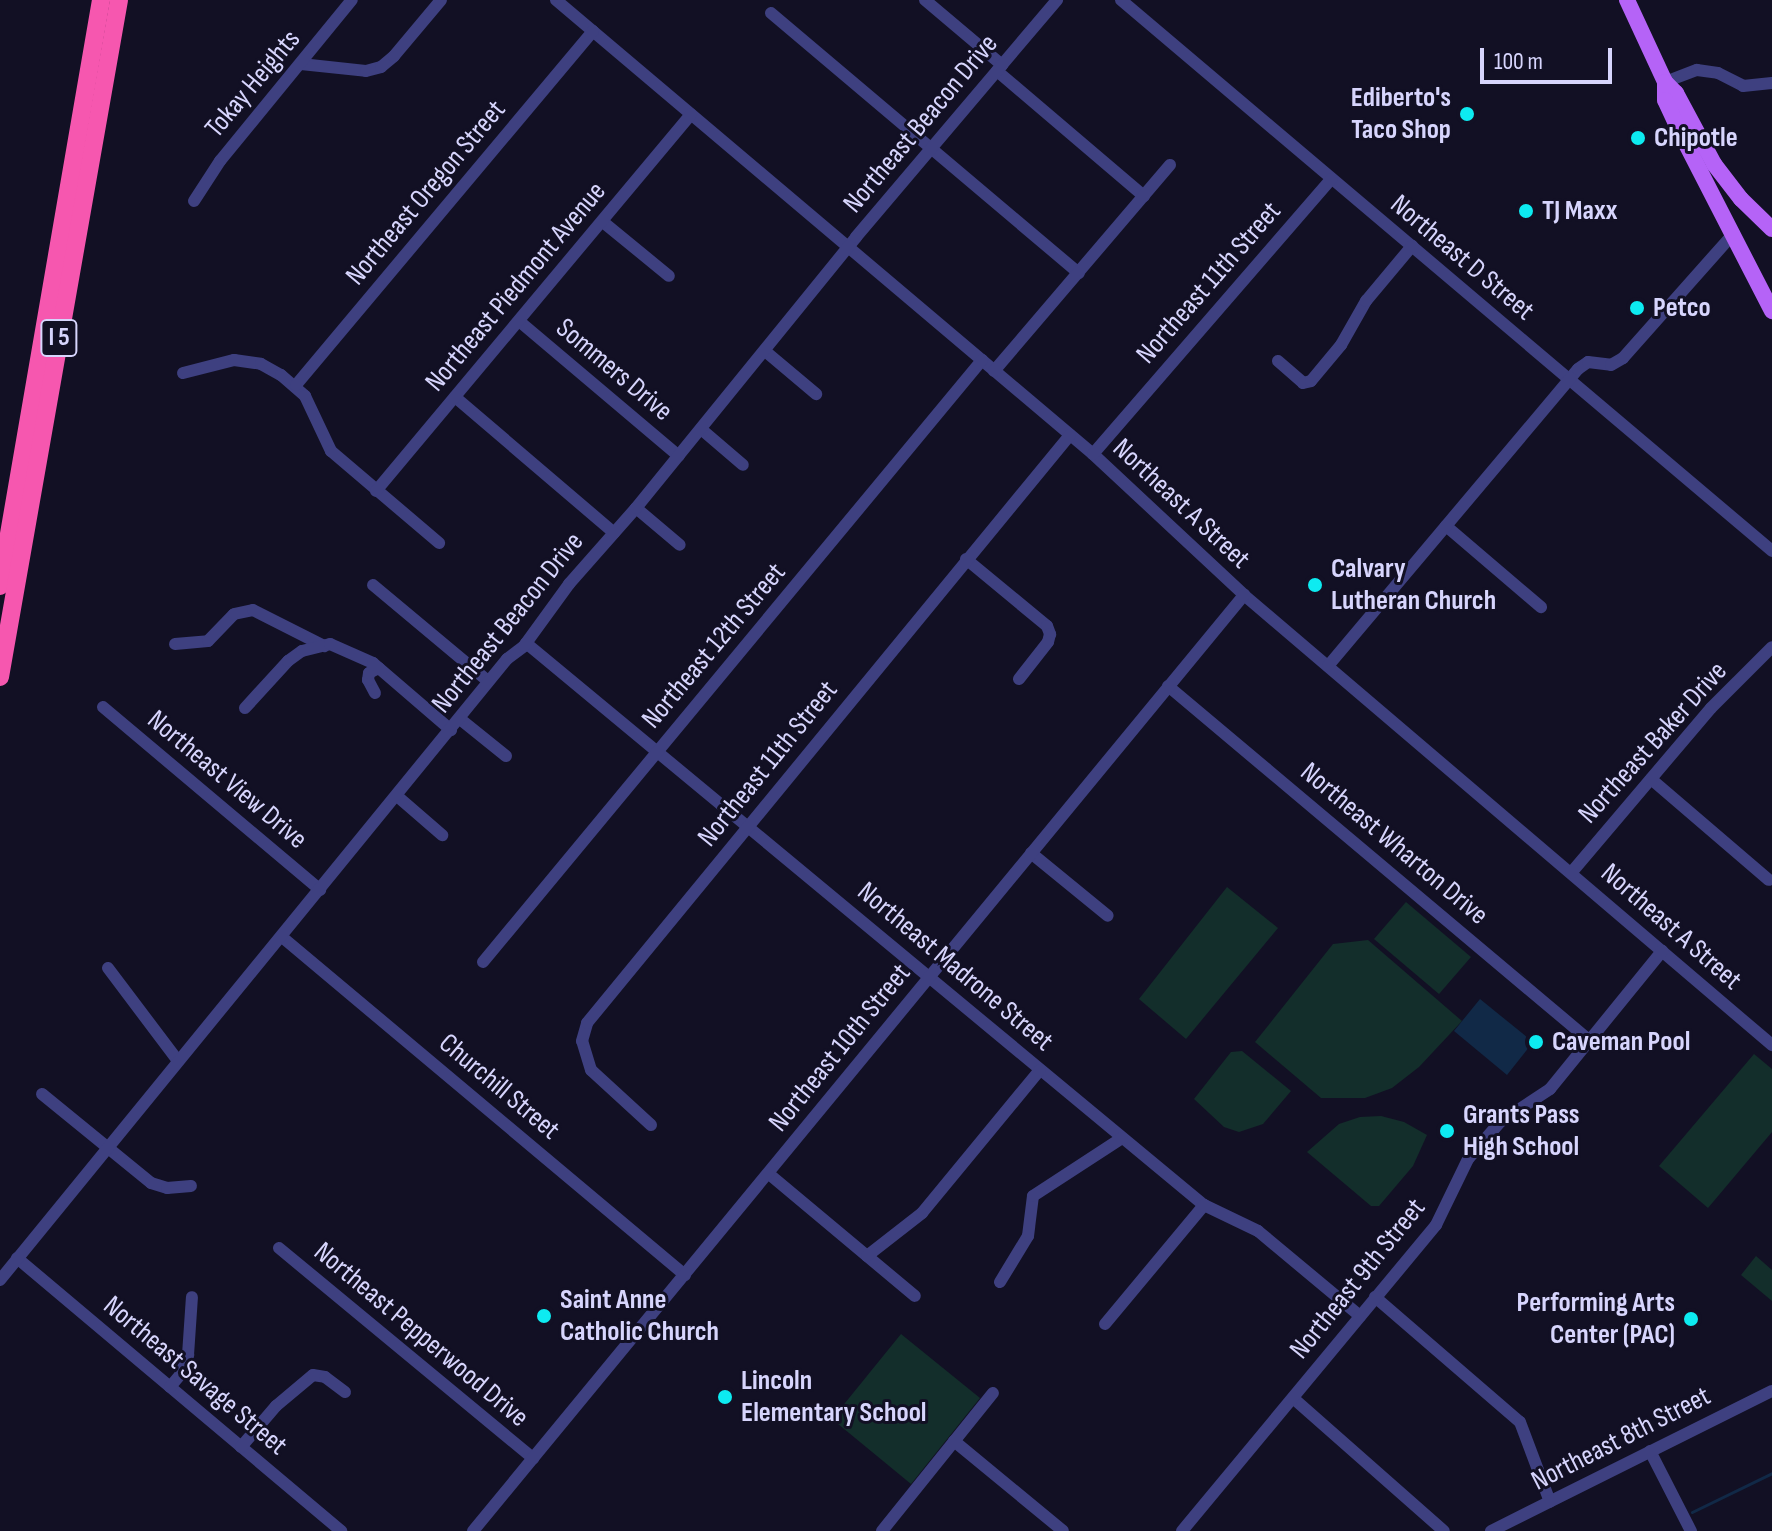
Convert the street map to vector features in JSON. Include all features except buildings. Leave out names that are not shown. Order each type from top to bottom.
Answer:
[{"type":"highway","name":"I 5","points":[[0,586],[101,0]]},
{"type":"highway","name":"I 5","points":[[0,677],[119,0]]},
{"type":"main road","points":[[1627,0],[1665,82],[1676,93],[1726,182],[1772,229]]},
{"type":"main road","points":[[1665,82],[1665,100],[1772,311]]},
{"type":"street","name":"Tokay Heights","points":[[194,201],[220,161],[301,64],[306,53],[340,19],[352,0]]},
{"type":"street","points":[[301,64],[366,71],[381,67],[441,0]]},
{"type":"street","name":"Northeast A Street","points":[[556,0],[1093,454],[1244,595],[1772,1045]]},
{"type":"street","points":[[925,0],[1144,196]]},
{"type":"street","name":"Northeast Beacon Drive","points":[[0,1280],[106,1146],[282,937],[488,681],[526,643],[569,584],[636,508],[931,148],[1057,0]]},
{"type":"street","name":"Northeast D Street","points":[[1121,0],[1772,551]]},
{"type":"street","points":[[771,13],[1079,273]]},
{"type":"street","name":"Northeast Oregon Street","points":[[296,385],[593,31]]},
{"type":"street","points":[[1665,82],[1697,70],[1718,73],[1743,86],[1772,83]]},
{"type":"street","name":"Northeast Piedmont Avenue","points":[[376,491],[691,114]]},
{"type":"street","points":[[994,371],[1170,165]]},
{"type":"street","name":"Northeast 11th Street","points":[[1093,454],[1331,179]]},
{"type":"street","points":[[603,222],[669,276]]},
{"type":"street","points":[[1328,666],[1569,380],[1588,362],[1611,365],[1623,358],[1734,233]]},
{"type":"street","points":[[1278,361],[1303,383],[1311,381],[1341,345],[1366,301],[1412,246]]},
{"type":"street","name":"Sommers Drive","points":[[519,321],[679,456]]},
{"type":"street","points":[[765,351],[816,394]]},
{"type":"street","points":[[183,373],[226,360],[247,360],[270,368],[296,385],[313,408],[331,451],[439,543]]},
{"type":"street","name":"Northeast 12th Street","points":[[483,962],[982,360]]},
{"type":"street","points":[[455,397],[614,533]]},
{"type":"street","points":[[701,429],[743,465]]},
{"type":"street","name":"Northeast 11th Street","points":[[651,1125],[591,1070],[583,1052],[583,1032],[593,1013],[1070,435]]},
{"type":"street","points":[[636,508],[680,545]]},
{"type":"street","points":[[1446,526],[1541,607]]},
{"type":"street","points":[[966,559],[1047,626],[1050,634],[1048,642],[1019,679]]},
{"type":"street","points":[[373,585],[488,681]]},
{"type":"street","name":"Northeast 10th Street","points":[[473,1531],[1244,595]]},
{"type":"street","points":[[175,644],[208,641],[234,614],[253,610],[324,646],[350,652],[379,668],[451,730]]},
{"type":"street","name":"Northeast Madrone Street","points":[[526,643],[1204,1205],[1268,1239],[1360,1316]]},
{"type":"street","points":[[245,708],[288,661],[302,651],[324,646]]},
{"type":"street","name":"Northeast Baker Drive","points":[[1571,873],[1711,708],[1772,647]]},
{"type":"street","points":[[375,693],[368,680],[369,673],[379,668]]},
{"type":"street","name":"Northeast Wharton Drive","points":[[1168,686],[1589,1040]]},
{"type":"street","name":"Northeast View Drive","points":[[103,707],[320,890]]},
{"type":"street","points":[[460,719],[506,756]]},
{"type":"street","points":[[1651,779],[1769,880]]},
{"type":"street","points":[[397,796],[442,835]]},
{"type":"street","points":[[1031,853],[1108,916]]},
{"type":"street","name":"Churchill Street","points":[[282,937],[685,1275]]},
{"type":"street","name":"Northeast 9th Street","points":[[1182,1531],[1443,1215],[1468,1159],[1503,1119],[1550,1089],[1662,951]]},
{"type":"street","points":[[108,968],[178,1061]]},
{"type":"street","points":[[867,1256],[922,1213],[1040,1070]]},
{"type":"street","points":[[42,1094],[151,1183],[167,1188],[191,1186]]},
{"type":"street","points":[[1000,1282],[1028,1236],[1033,1196],[1122,1138]]},
{"type":"street","points":[[769,1174],[915,1296]]},
{"type":"street","points":[[1105,1324],[1204,1205]]},
{"type":"street","name":"Northeast Pepperwood Drive","points":[[279,1248],[533,1458]]},
{"type":"street","name":"Northeast Savage Street","points":[[17,1258],[341,1531]]},
{"type":"street","points":[[170,1387],[180,1375],[188,1355],[192,1297]]},
{"type":"street","points":[[1375,1297],[1520,1422],[1550,1502]]},
{"type":"street","points":[[241,1447],[276,1406],[313,1375],[325,1377],[345,1392]]},
{"type":"street","name":"Northeast 8th Street","points":[[1491,1531],[1772,1391]]},
{"type":"street","points":[[882,1531],[993,1393]]},
{"type":"street","points":[[1293,1398],[1444,1531]]},
{"type":"street","points":[[954,1441],[1063,1531]]},
{"type":"street","points":[[1650,1451],[1691,1531]]},
{"type":"green space","points":[[1227,887],[1278,928],[1186,1039],[1139,999]]},
{"type":"green space","points":[[1406,902],[1471,957],[1439,994],[1374,939]]},
{"type":"green space","points":[[1368,940],[1462,1021],[1419,1067],[1392,1088],[1365,1098],[1321,1098],[1255,1042],[1333,944]]},
{"type":"green space","points":[[1242,1051],[1291,1091],[1263,1124],[1239,1132],[1224,1127],[1194,1099],[1231,1052]]},
{"type":"green space","points":[[1754,1054],[1772,1069],[1772,1132],[1708,1208],[1659,1166]]},
{"type":"green space","points":[[1381,1116],[1404,1122],[1427,1135],[1413,1166],[1379,1206],[1371,1206],[1307,1152],[1339,1124],[1360,1117]]},
{"type":"green space","points":[[1756,1256],[1772,1270],[1772,1301],[1741,1275]]},
{"type":"green space","points":[[901,1334],[980,1398],[911,1484],[832,1419]]},
{"type":"water","points":[[1480,999],[1533,1042],[1507,1075],[1454,1031]]},
{"type":"waterway","points":[[1692,1512],[1772,1473]]},
{"type":"place","name":"Ediberto's Taco Shop","points":[[1467,114]]},
{"type":"place","name":"Chipotle","points":[[1638,138]]},
{"type":"place","name":"TJ Maxx","points":[[1526,211]]},
{"type":"place","name":"Petco","points":[[1637,308]]},
{"type":"place","name":"Calvary Lutheran Church","points":[[1315,585]]},
{"type":"place","name":"Caveman Pool","points":[[1536,1042]]},
{"type":"place","name":"Grants Pass High School","points":[[1447,1131]]},
{"type":"place","name":"Saint Anne Catholic Church","points":[[544,1316]]},
{"type":"place","name":"Performing Arts Center (PAC)","points":[[1691,1319]]},
{"type":"place","name":"Lincoln Elementary School","points":[[725,1397]]}]
